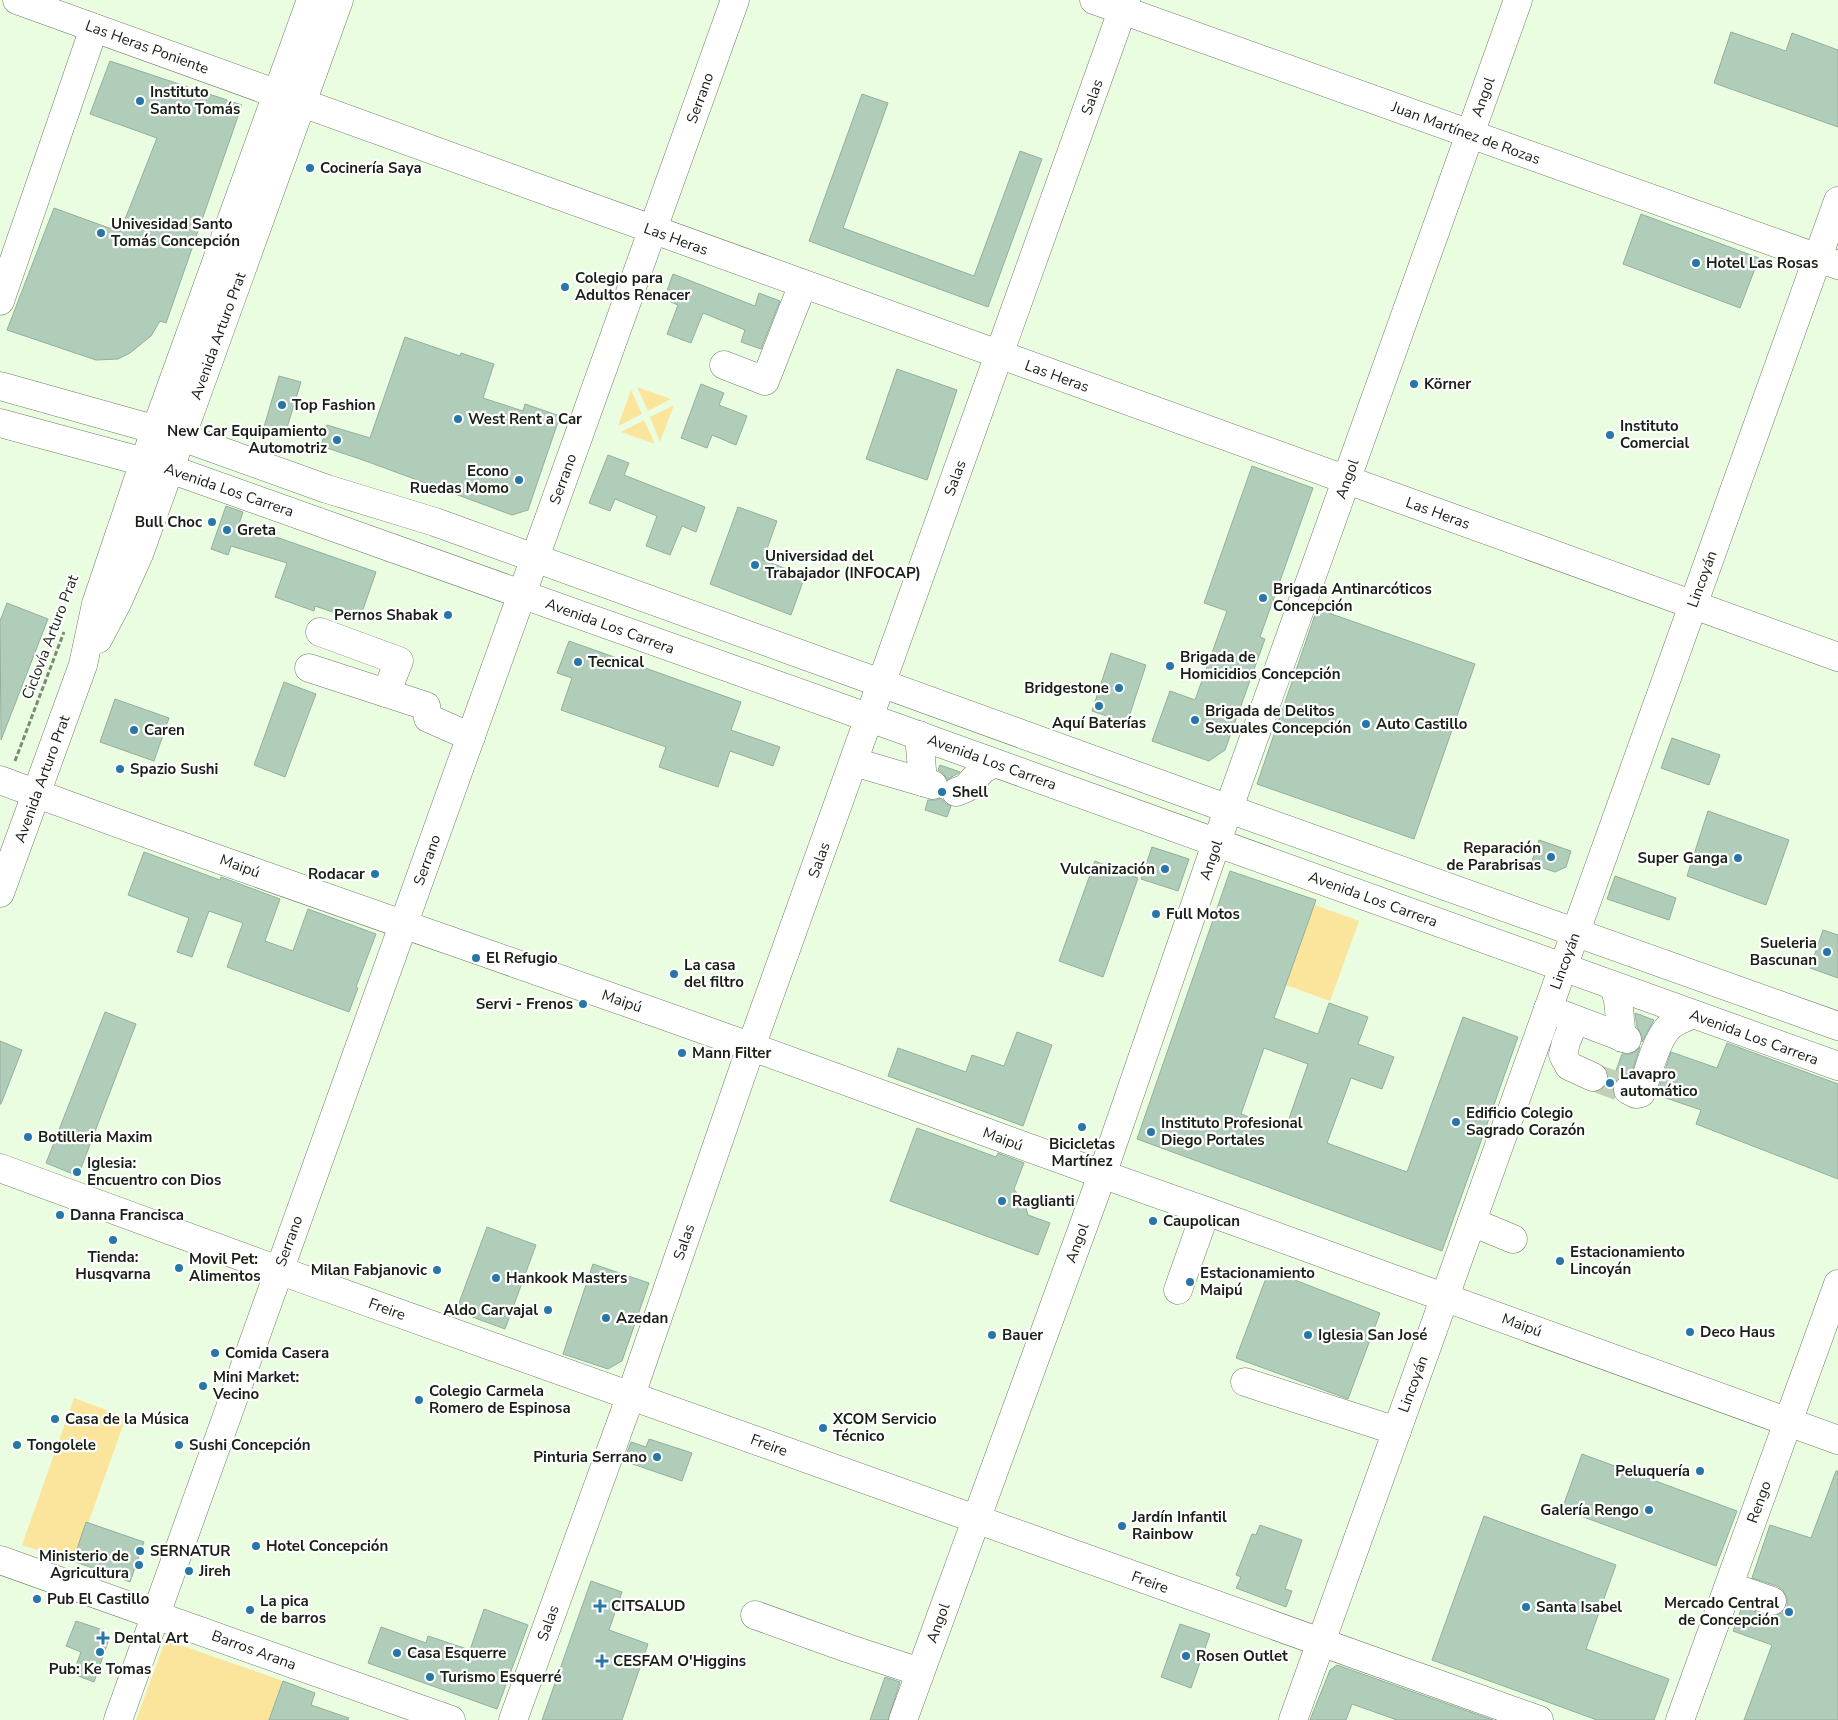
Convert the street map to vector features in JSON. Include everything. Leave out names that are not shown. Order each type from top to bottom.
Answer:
[{"type":"street","name":"Las Heras Poniente","points":[[17,0],[289,99]]},
{"type":"street","name":"Avenida Arturo Prat","points":[[83,665],[107,623],[129,577],[182,437],[289,99],[310,0]]},
{"type":"street","name":"Avenida Arturo Prat","points":[[0,893],[83,665],[99,596],[156,429],[289,99],[339,0]]},
{"type":"street","name":"Serrano","points":[[118,1720],[735,0]]},
{"type":"street","name":"Juan Martínez de Rozas","points":[[1094,0],[1124,5],[1470,134],[1828,262]]},
{"type":"street","name":"Angol","points":[[902,1720],[1102,1175],[1216,844],[1518,0]]},
{"type":"street","name":"Salas","points":[[513,1720],[631,1395],[752,1047],[1124,5]]},
{"type":"street","points":[[0,301],[94,28]]},
{"type":"street","name":"Las Heras","points":[[289,99],[1838,657]]},
{"type":"street","name":"Lincoyán","points":[[1293,1720],[1692,605],[1828,262],[1838,201]]},
{"type":"street","points":[[724,365],[765,381],[803,284]]},
{"type":"street","points":[[0,386],[182,437],[327,488],[435,522],[1229,809],[1838,1026]]},
{"type":"street","name":"Avenida Los Carrera","points":[[0,423],[170,469],[919,735],[1216,844],[1838,1066]]},
{"type":"street","points":[[320,632],[399,661],[386,693]]},
{"type":"street","points":[[309,668],[426,706],[428,718],[471,736]]},
{"type":"street","points":[[919,735],[937,786]]},
{"type":"street","points":[[854,762],[937,786],[966,788],[983,769],[995,763]]},
{"type":"street","name":"Maipú","points":[[4,781],[403,925],[752,1047],[1838,1440]]},
{"type":"street","points":[[1614,987],[1618,1000],[1640,1041],[1634,1091]]},
{"type":"street","points":[[1548,1009],[1575,1020],[1640,1041],[1667,1028],[1674,1022],[1692,1015]]},
{"type":"street","points":[[1575,1020],[1563,1055],[1569,1066],[1593,1077]]},
{"type":"street","name":"Freire","points":[[0,1168],[278,1270],[1539,1720]]},
{"type":"street","points":[[1178,1290],[1206,1211]]},
{"type":"street","points":[[1472,1222],[1513,1239]]},
{"type":"street","name":"Rengo","points":[[1680,1720],[1838,1284]]},
{"type":"street","points":[[1245,1382],[1396,1431]]},
{"type":"street","name":"Barros Arana","points":[[0,1560],[451,1720]]},
{"type":"street","points":[[1729,1586],[1772,1602]]},
{"type":"street","points":[[756,1615],[920,1672]]},
{"type":"path","name":"Ciclovía Arturo Prat","points":[[4,781],[67,626]]},
{"type":"shaded area","points":[[637,387],[671,399],[648,411]]},
{"type":"shaded area","points":[[631,390],[642,414],[618,426]]},
{"type":"shaded area","points":[[674,405],[660,442],[650,417]]},
{"type":"shaded area","points":[[644,420],[655,444],[621,432]]},
{"type":"shaded area","points":[[1312,904],[1359,921],[1330,1001],[1283,984]]},
{"type":"shaded area","points":[[74,1398],[126,1417],[74,1563],[22,1545]]},
{"type":"shaded area","points":[[169,1641],[283,1681],[269,1720],[136,1720],[164,1644]]},
{"type":"building","points":[[1731,32],[1786,51],[1792,33],[1838,50],[1838,127],[1714,83]]},
{"type":"building","points":[[110,61],[242,105],[166,323],[160,321],[151,336],[130,353],[118,359],[96,360],[7,330],[54,208],[120,232],[157,138],[90,114]]},
{"type":"building","points":[[862,94],[888,103],[843,228],[974,276],[1020,151],[1042,159],[988,307],[809,241]]},
{"type":"building","points":[[1641,214],[1759,258],[1740,308],[1623,264]]},
{"type":"building","points":[[673,274],[755,306],[759,293],[780,301],[761,349],[741,342],[745,330],[703,313],[691,343],[667,334],[678,305],[664,299]]},
{"type":"building","points":[[405,337],[460,356],[461,353],[494,364],[483,398],[523,411],[525,404],[560,416],[528,510],[512,515],[321,446],[327,425],[370,438]]},
{"type":"building","points":[[897,369],[957,390],[927,480],[866,459]]},
{"type":"building","name":"Top Fashion","points":[[279,376],[301,382],[285,434],[264,427]]},
{"type":"building","points":[[701,384],[724,393],[719,405],[747,416],[736,445],[712,435],[707,448],[681,438]]},
{"type":"building","points":[[608,455],[629,463],[624,475],[705,507],[696,532],[682,526],[670,555],[646,546],[657,516],[615,499],[610,511],[589,503]]},
{"type":"building","points":[[1252,466],[1313,488],[1260,637],[1265,639],[1225,750],[1209,761],[1152,741],[1170,691],[1195,700],[1227,611],[1204,603]]},
{"type":"building","points":[[226,506],[243,512],[239,524],[376,572],[359,621],[315,606],[314,611],[275,597],[287,563],[231,546],[228,555],[211,549]]},
{"type":"building","points":[[738,507],[777,521],[763,560],[805,576],[791,615],[710,584]]},
{"type":"building","points":[[7,603],[48,619],[1,740],[0,621]]},
{"type":"building","name":"Auto Castillo","points":[[1317,609],[1475,664],[1414,839],[1257,784]]},
{"type":"building","points":[[569,641],[741,702],[731,730],[780,747],[773,766],[730,751],[718,787],[659,767],[666,747],[561,710],[572,678],[557,673]]},
{"type":"building","name":"Bridgestone","points":[[1111,653],[1146,665],[1127,723],[1092,711]]},
{"type":"building","points":[[284,682],[316,694],[285,777],[254,765]]},
{"type":"building","name":"Caren","points":[[115,699],[169,718],[154,761],[100,742]]},
{"type":"building","points":[[1672,738],[1720,755],[1709,785],[1661,768]]},
{"type":"building","points":[[940,765],[960,772],[947,780],[944,774],[938,770]]},
{"type":"building","points":[[941,798],[946,804],[951,806],[947,817],[925,810],[928,800]]},
{"type":"building","name":"Super Ganga","points":[[1708,811],[1789,840],[1766,905],[1687,876]]},
{"type":"building","name":"Reparación de Parabrisas","points":[[1539,840],[1571,851],[1566,867],[1555,872],[1531,864]]},
{"type":"building","name":"Vulcanización","points":[[1152,847],[1189,859],[1178,891],[1141,879]]},
{"type":"building","points":[[144,852],[220,880],[221,877],[280,899],[265,941],[293,951],[308,909],[376,934],[356,987],[358,988],[349,1012],[227,967],[243,923],[209,911],[192,957],[177,952],[189,918],[128,895]]},
{"type":"building","points":[[1095,861],[1138,878],[1103,977],[1059,961]]},
{"type":"building","points":[[1230,871],[1316,900],[1274,1018],[1318,1034],[1329,1003],[1368,1017],[1358,1044],[1394,1057],[1382,1089],[1351,1078],[1327,1143],[1407,1172],[1463,1017],[1518,1037],[1442,1251],[1137,1139]],"holes":[[[1264,1048],[1308,1064],[1285,1130],[1241,1114]]]},
{"type":"building","points":[[1615,876],[1676,898],[1669,920],[1607,899]]},
{"type":"building","name":"Sueleria Bascunan","points":[[1823,930],[1838,935],[1838,978],[1810,968]]},
{"type":"building","points":[[105,1012],[136,1024],[78,1176],[46,1163]]},
{"type":"building","points":[[1635,1013],[1654,1020],[1642,1042],[1642,1036],[1637,1027]]},
{"type":"building","points":[[1017,1032],[1052,1045],[1023,1126],[888,1076],[898,1048],[966,1072],[972,1055],[1004,1066]]},
{"type":"building","points":[[0,1041],[22,1050],[1,1104],[0,1104]]},
{"type":"building","points":[[1727,1043],[1838,1084],[1838,1179],[1696,1124],[1701,1110],[1663,1097],[1665,1090],[1659,1088],[1671,1052],[1717,1068]]},
{"type":"building","points":[[1640,1047],[1631,1075],[1619,1077],[1614,1083],[1612,1091],[1604,1088],[1607,1083],[1608,1074],[1614,1076],[1622,1054],[1630,1054]]},
{"type":"building","points":[[917,1128],[996,1157],[998,1153],[1024,1163],[1014,1189],[1025,1204],[1028,1215],[1050,1223],[1038,1255],[890,1201]]},
{"type":"building","name":"Hankook Masters","points":[[487,1227],[536,1245],[505,1329],[456,1311]]},
{"type":"building","name":"Azedan","points":[[593,1264],[649,1283],[622,1361],[608,1369],[563,1354]]},
{"type":"building","name":"Iglesia San José","points":[[1269,1270],[1380,1313],[1348,1399],[1236,1358]]},
{"type":"building","name":"Pinturia Serrano","points":[[649,1439],[692,1453],[682,1481],[624,1461],[631,1442],[646,1447]]},
{"type":"building","name":"Galería Rengo","points":[[1582,1454],[1737,1511],[1716,1566],[1562,1509]]},
{"type":"building","name":"Mercado Central de Concepción","points":[[1836,1471],[1838,1471],[1838,1720],[1744,1720],[1772,1645],[1733,1631],[1742,1607],[1767,1616],[1774,1616],[1782,1613],[1787,1606],[1787,1598],[1783,1590],[1777,1586],[1752,1578],[1770,1525],[1811,1538]]},
{"type":"building","name":"Santa Isabel","points":[[1484,1516],[1616,1565],[1586,1649],[1669,1679],[1654,1720],[1597,1720],[1432,1660]]},
{"type":"building","points":[[86,1522],[144,1542],[130,1582],[73,1561]]},
{"type":"building","points":[[1260,1525],[1302,1540],[1285,1589],[1292,1591],[1286,1607],[1236,1588],[1241,1577],[1236,1575],[1252,1534],[1256,1535]]},
{"type":"building","points":[[591,1581],[622,1592],[609,1630],[648,1644],[622,1720],[542,1720]]},
{"type":"building","points":[[484,1609],[528,1625],[497,1709],[368,1663],[381,1627],[426,1643],[428,1636],[470,1650]]},
{"type":"building","points":[[76,1621],[100,1629],[108,1642],[94,1682],[73,1674],[81,1652],[66,1646]]},
{"type":"building","name":"Rosen Outlet","points":[[1180,1624],[1210,1634],[1191,1688],[1161,1677]]},
{"type":"building","points":[[1337,1665],[1493,1720],[1397,1720],[1352,1704],[1346,1720],[1310,1720],[1330,1670]]},
{"type":"building","points":[[885,1677],[900,1682],[888,1720],[870,1720]]},
{"type":"building","points":[[283,1681],[315,1693],[311,1705],[349,1718],[348,1720],[269,1720]]},
{"type":"tunnel","points":[[1593,1077],[1628,1090]]},
{"type":"place","name":"Instituto Santo Tomás","points":[[140,101]]},
{"type":"place","name":"Cocinería Saya","points":[[310,168]]},
{"type":"place","name":"Univesidad Santo Tomás Concepción","points":[[101,233]]},
{"type":"place","name":"Hotel Las Rosas","points":[[1696,263]]},
{"type":"place","name":"Colegio para Adultos Renacer","points":[[565,287]]},
{"type":"place","name":"Körner","points":[[1414,384]]},
{"type":"place","name":"Top Fashion","points":[[282,405]]},
{"type":"place","name":"West Rent a Car","points":[[458,419]]},
{"type":"place","name":"Instituto Comercial","points":[[1610,435]]},
{"type":"place","name":"New Car Equipamiento Automotriz","points":[[337,440]]},
{"type":"place","name":"Econo Ruedas Momo","points":[[519,480]]},
{"type":"place","name":"Bull Choc","points":[[212,522]]},
{"type":"place","name":"Greta","points":[[227,530]]},
{"type":"place","name":"Universidad del Trabajador (INFOCAP)","points":[[755,565]]},
{"type":"place","name":"Brigada Antinarcóticos Concepción","points":[[1263,598]]},
{"type":"place","name":"Pernos Shabak","points":[[448,615]]},
{"type":"place","name":"Tecnical","points":[[578,662]]},
{"type":"place","name":"Brigada de Homicidios Concepción","points":[[1170,666]]},
{"type":"place","name":"Bridgestone","points":[[1119,688]]},
{"type":"place","name":"Aquí Baterías","points":[[1099,706]]},
{"type":"place","name":"Brigada de Delitos Sexuales Concepción","points":[[1195,720]]},
{"type":"place","name":"Auto Castillo","points":[[1366,724]]},
{"type":"place","name":"Caren","points":[[134,730]]},
{"type":"place","name":"Spazio Sushi","points":[[120,769]]},
{"type":"place","name":"Shell","points":[[942,792]]},
{"type":"place","name":"Reparación de Parabrisas","points":[[1551,857]]},
{"type":"place","name":"Super Ganga","points":[[1738,858]]},
{"type":"place","name":"Vulcanización","points":[[1165,869]]},
{"type":"place","name":"Rodacar","points":[[375,874]]},
{"type":"place","name":"Full Motos","points":[[1156,914]]},
{"type":"place","name":"Sueleria Bascunan","points":[[1827,952]]},
{"type":"place","name":"El Refugio","points":[[476,958]]},
{"type":"place","name":"La casa del filtro","points":[[674,974]]},
{"type":"place","name":"Servi - Frenos","points":[[583,1004]]},
{"type":"place","name":"Mann Filter","points":[[682,1053]]},
{"type":"place","name":"Lavapro automático","points":[[1610,1083]]},
{"type":"place","name":"Edificio Colegio Sagrado Corazón","points":[[1456,1122]]},
{"type":"place","name":"Bicicletas Martínez","points":[[1082,1127]]},
{"type":"place","name":"Instituto Profesional Diego Portales","points":[[1151,1132]]},
{"type":"place","name":"Botilleria Maxim","points":[[28,1137]]},
{"type":"place","name":"Iglesia: Encuentro con Dios","points":[[77,1172]]},
{"type":"place","name":"Raglianti","points":[[1002,1201]]},
{"type":"place","name":"Danna Francisca","points":[[60,1215]]},
{"type":"place","name":"Caupolican","points":[[1153,1221]]},
{"type":"place","name":"Tienda: Husqvarna","points":[[113,1240]]},
{"type":"place","name":"Estacionamiento Lincoyán","points":[[1560,1261]]},
{"type":"place","name":"Movil Pet: Alimentos","points":[[179,1268]]},
{"type":"place","name":"Milan Fabjanovic","points":[[437,1270]]},
{"type":"place","name":"Hankook Masters","points":[[496,1278]]},
{"type":"place","name":"Estacionamiento Maipú","points":[[1190,1282]]},
{"type":"place","name":"Aldo Carvajal","points":[[548,1310]]},
{"type":"place","name":"Azedan","points":[[606,1318]]},
{"type":"place","name":"Deco Haus","points":[[1690,1332]]},
{"type":"place","name":"Bauer","points":[[992,1335]]},
{"type":"place","name":"Iglesia San José","points":[[1308,1335]]},
{"type":"place","name":"Comida Casera","points":[[215,1353]]},
{"type":"place","name":"Mini Market: Vecino","points":[[203,1386]]},
{"type":"place","name":"Colegio Carmela Romero de Espinosa","points":[[419,1400]]},
{"type":"place","name":"Casa de la Música","points":[[55,1419]]},
{"type":"place","name":"XCOM Servicio Técnico","points":[[823,1428]]},
{"type":"place","name":"Tongolele","points":[[17,1445]]},
{"type":"place","name":"Sushi Concepción","points":[[179,1445]]},
{"type":"place","name":"Pinturia Serrano","points":[[657,1457]]},
{"type":"place","name":"Peluquería","points":[[1700,1471]]},
{"type":"place","name":"Galería Rengo","points":[[1649,1510]]},
{"type":"place","name":"Jardín Infantil Rainbow","points":[[1122,1526]]},
{"type":"place","name":"Hotel Concepción","points":[[256,1546]]},
{"type":"place","name":"SERNATUR","points":[[140,1551]]},
{"type":"place","name":"Ministerio de Agricultura","points":[[139,1565]]},
{"type":"place","name":"Jireh","points":[[189,1571]]},
{"type":"place","name":"Pub El Castillo","points":[[37,1599]]},
{"type":"place","name":"CITSALUD","points":[[600,1606]]},
{"type":"place","name":"Santa Isabel","points":[[1526,1607]]},
{"type":"place","name":"La pica de barros","points":[[250,1610]]},
{"type":"place","name":"Mercado Central de Concepción","points":[[1789,1612]]},
{"type":"place","name":"Dental Art","points":[[103,1638]]},
{"type":"place","name":"Pub: Ke Tomas","points":[[100,1652]]},
{"type":"place","name":"Casa Esquerre","points":[[397,1653]]},
{"type":"place","name":"Rosen Outlet","points":[[1186,1656]]},
{"type":"place","name":"CESFAM O'Higgins","points":[[602,1661]]},
{"type":"place","name":"Turismo Esquerré","points":[[430,1677]]}]
